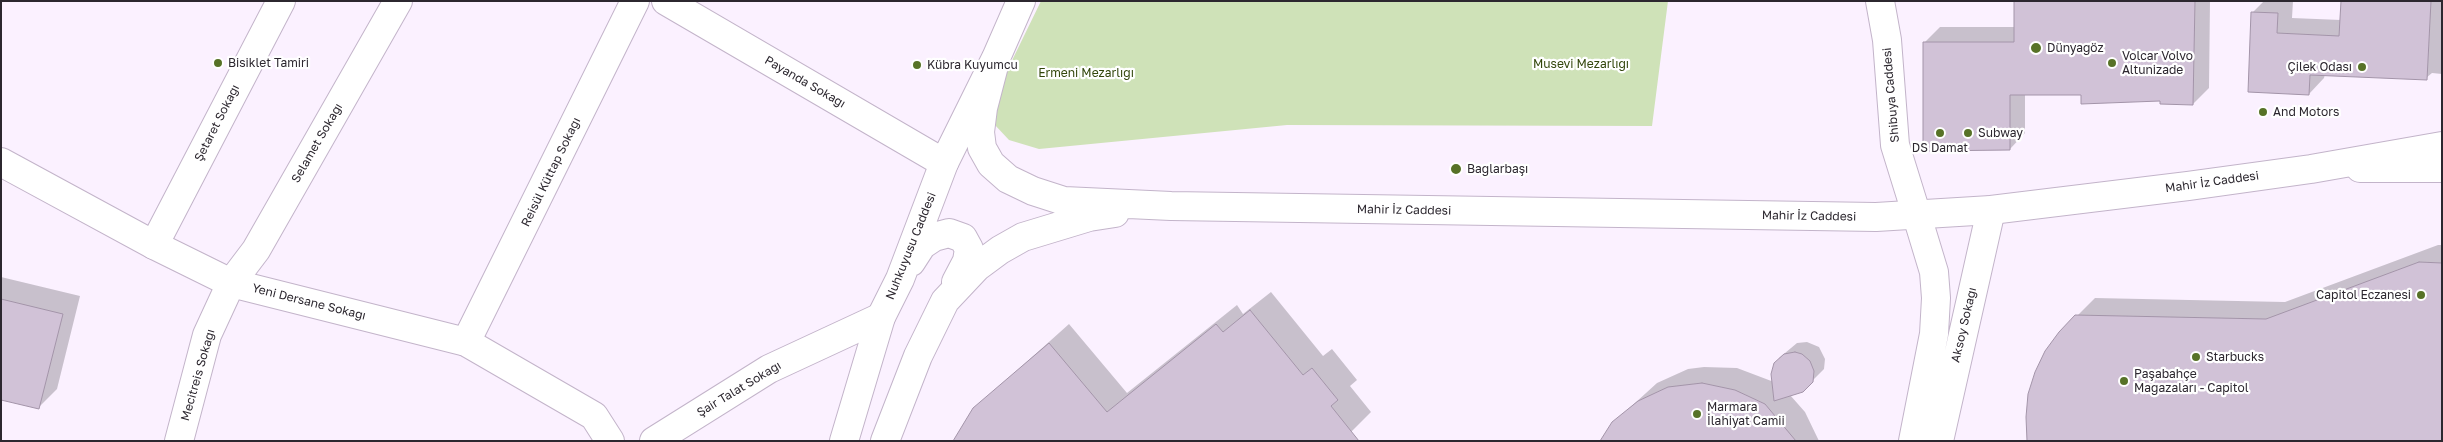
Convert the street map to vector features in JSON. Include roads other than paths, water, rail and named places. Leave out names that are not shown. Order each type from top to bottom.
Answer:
[{"type":"street","name":"Şetaret Sokağı","points":[[154,245],[281,1]]},
{"type":"street","name":"Selamet Sokağı","points":[[231,282],[256,250],[398,1]]},
{"type":"street","name":"Reisül Küttap Sokağı","points":[[466,342],[635,1]]},
{"type":"street","name":"Payanda Sokağı","points":[[666,1],[944,163]]},
{"type":"street","points":[[1021,1],[996,58],[983,108],[980,132],[982,148],[997,171],[1033,191],[1064,200],[1172,206]]},
{"type":"street","name":"Shibuya Caddesi","points":[[1880,1],[1886,40],[1895,145],[1916,216]]},
{"type":"street","name":"Nuhkuyusu Caddesi","points":[[844,441],[881,317],[900,279],[944,163],[996,58]]},
{"type":"street","name":"Mahir İz Caddesi","points":[[1172,206],[1876,217],[1916,216],[1991,210],[2311,169],[2442,146]]},
{"type":"street","name":"Yeni Dersane Sokağı","points":[[1,162],[154,245],[231,282],[466,342],[594,416],[610,441]]},
{"type":"street","points":[[2311,169],[2442,168]]},
{"type":"street","points":[[945,301],[977,268],[1000,250],[1023,237],[1089,217],[1172,206]]},
{"type":"street","name":"Aksoy Sokağı","points":[[1939,441],[1991,210]]},
{"type":"street","points":[[1913,441],[1934,334],[1936,298],[1934,272],[1916,216]]},
{"type":"street","points":[[885,441],[918,356],[945,301],[968,261],[969,249],[963,238],[949,233],[934,237],[922,245],[900,279]]},
{"type":"street","name":"Mecitreis Sokağı","points":[[179,441],[207,335],[231,282]]},
{"type":"street","name":"Şair Talat Sokağı","points":[[654,441],[769,369],[881,317]]},
{"type":"place","name":"Dünyagöz","points":[[2036,48]]},
{"type":"place","name":"Bisiklet Tamiri","points":[[218,63]]},
{"type":"place","name":"Volcar Volvo Altunizade","points":[[2112,63]]},
{"type":"place","name":"Kübra Kuyumcu","points":[[917,65]]},
{"type":"place","name":"Çilek Odası","points":[[2362,67]]},
{"type":"place","name":"And Motors","points":[[2263,112]]},
{"type":"place","name":"DS Damat","points":[[1940,133]]},
{"type":"place","name":"Subway","points":[[1968,133]]},
{"type":"place","name":"Bağlarbaşı","points":[[1456,169]]},
{"type":"place","name":"Capitol Eczanesi","points":[[2421,295]]},
{"type":"place","name":"Starbucks","points":[[2196,357]]},
{"type":"place","name":"Paşabahçe Mağazaları - Capitol","points":[[2124,381]]},
{"type":"place","name":"Marmara İlahiyat Camii","points":[[1697,414]]},
{"type":"park label","name":"Musevi Mezarlığı","points":[[1581,64]]},
{"type":"park label","name":"Ermeni Mezarlığı","points":[[1086,73]]}]
